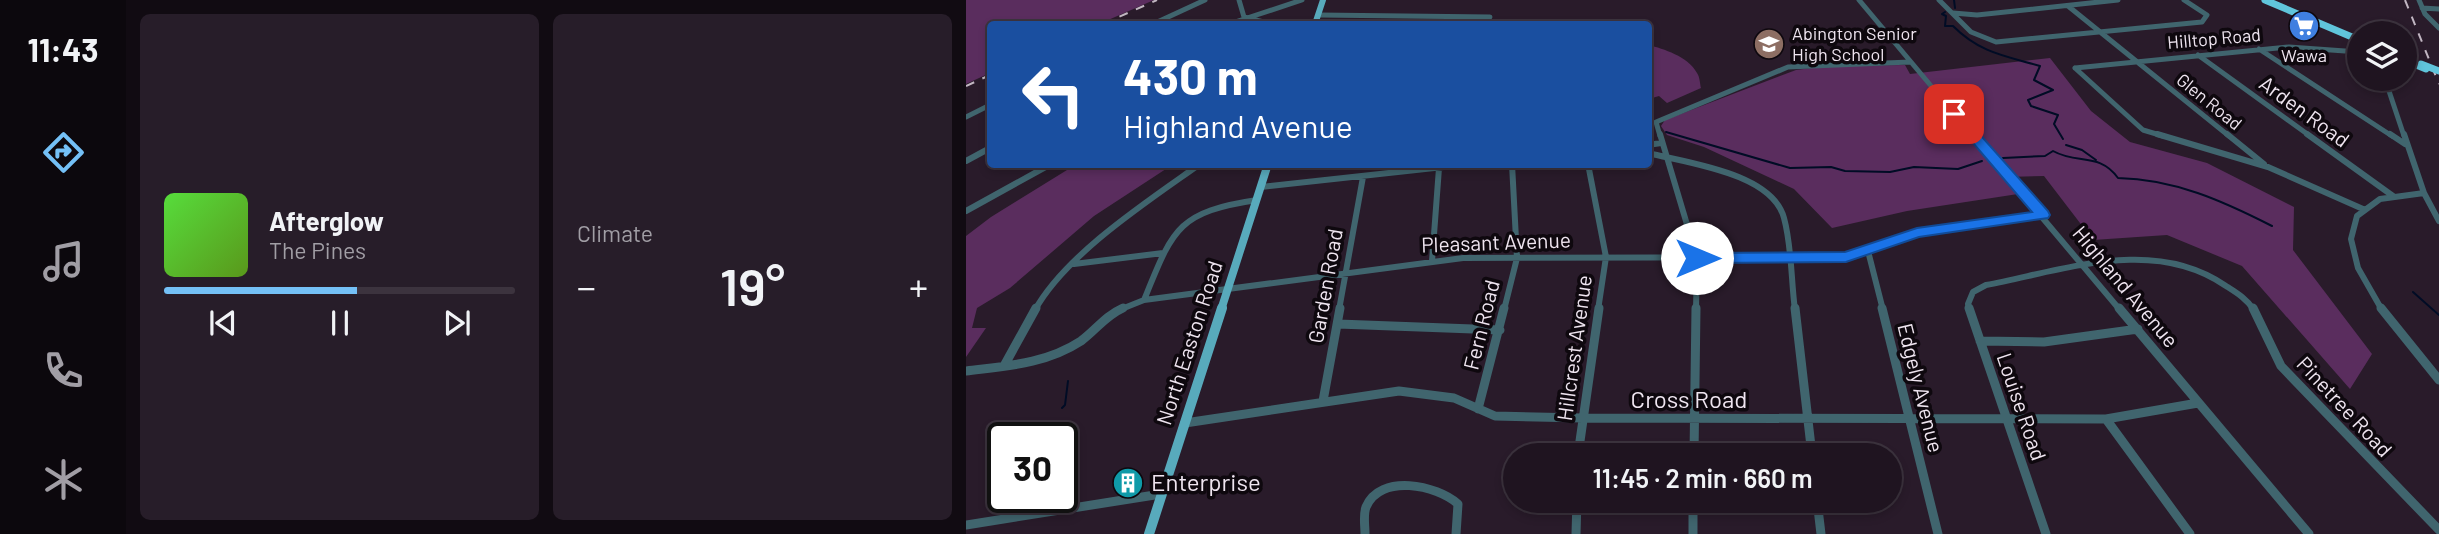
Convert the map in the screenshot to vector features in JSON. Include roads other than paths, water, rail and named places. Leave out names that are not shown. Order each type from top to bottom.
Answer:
[{"type":"highway","points":[[2265,0],[2347,33]]},
{"type":"highway","points":[[2276,1],[2347,33]]},
{"type":"highway","points":[[2417,64],[2439,72]]},
{"type":"main road","points":[[1316,21],[1323,0]]},
{"type":"main road","name":"North Easton Road","points":[[1149,534],[1267,168]]},
{"type":"street","points":[[1160,21],[1205,0]]},
{"type":"street","points":[[1166,21],[1211,0]]},
{"type":"street","points":[[1239,0],[1241,15],[1259,21]]},
{"type":"street","points":[[1238,21],[1302,0]]},
{"type":"street","name":"Highland Avenue","points":[[1859,0],[2043,215],[2309,534]]},
{"type":"street","points":[[1939,0],[1975,37],[1996,42],[2202,22],[2207,18],[2207,15],[2185,0]]},
{"type":"street","points":[[1952,13],[1977,15],[2118,0]]},
{"type":"street","points":[[2419,0],[2439,29]]},
{"type":"street","name":"Glen Road","points":[[2068,6],[2268,167]]},
{"type":"street","points":[[2422,8],[2439,9]]},
{"type":"street","points":[[1318,15],[1490,17]]},
{"type":"street","points":[[1453,21],[1454,17]]},
{"type":"street","points":[[2258,49],[2405,144]]},
{"type":"street","name":"Hilltop Road","points":[[2268,167],[2143,130],[2075,68],[2258,49],[2347,50]]},
{"type":"street","name":"Arden Road","points":[[2197,54],[2393,196]]},
{"type":"street","points":[[1694,443],[1697,258],[1656,124],[1660,119],[1788,67],[1910,62]]},
{"type":"street","points":[[2389,91],[2405,144],[2424,193],[2439,221]]},
{"type":"street","points":[[966,115],[987,104]]},
{"type":"street","points":[[1652,144],[1661,143]]},
{"type":"street","points":[[966,161],[987,150]]},
{"type":"street","points":[[1652,154],[1743,180],[1766,192],[1775,201],[1784,218],[1811,443]]},
{"type":"street","points":[[2268,167],[2363,209]]},
{"type":"street","points":[[966,211],[1044,168]]},
{"type":"street","points":[[1004,366],[1047,291],[1120,220],[1194,168]]},
{"type":"street","points":[[1261,187],[1439,168],[1432,261]]},
{"type":"street","name":"Fern Road","points":[[1478,409],[1517,258],[1512,168]]},
{"type":"street","name":"Hillcrest Avenue","points":[[1580,443],[1606,257],[1589,168]]},
{"type":"street","name":"Garden Road","points":[[1322,401],[1363,177]]},
{"type":"street","points":[[2424,193],[2393,196],[2363,209],[2351,224],[2348,233],[2357,267],[2384,315],[2439,380]]},
{"type":"street","points":[[1144,300],[1175,229],[1190,217],[1215,206],[1256,200]]},
{"type":"street","name":"Pleasant Avenue","points":[[966,371],[1054,356],[1082,340],[1109,314],[1144,300],[1432,261],[1606,257],[1846,257],[1917,233],[2043,215]]},
{"type":"street","name":"Edgely Avenue","points":[[1868,251],[1938,534]]},
{"type":"street","points":[[1074,264],[1163,253]]},
{"type":"street","name":"Pinetree Road","points":[[1973,292],[1986,285],[2126,258],[2155,258],[2190,266],[2231,288],[2256,310],[2271,349],[2301,390],[2439,530]]},
{"type":"street","name":"Louise Road","points":[[1973,292],[1968,304],[2046,534]]},
{"type":"street","points":[[1338,324],[1500,330]]},
{"type":"street","points":[[1980,341],[2044,341],[2138,329]]},
{"type":"street","name":"Cross Road","points":[[1185,423],[1399,391],[1454,398],[1494,416],[1583,418],[2106,419],[2198,403]]},
{"type":"street","points":[[2106,419],[2190,534]]},
{"type":"street","points":[[1365,534],[1365,511],[1369,502],[1383,490],[1404,485],[1451,496],[1458,504],[1456,534]]},
{"type":"street","points":[[966,525],[1161,494]]},
{"type":"street","points":[[1576,534],[1577,513]]},
{"type":"street","points":[[1693,513],[1693,534]]},
{"type":"street","points":[[1819,513],[1821,534]]},
{"type":"waterway","points":[[1954,0],[1955,8]]},
{"type":"waterway","points":[[1945,12],[1942,14],[1946,16],[1945,26],[1953,26],[1983,48],[2040,66],[2034,80],[2053,90],[2028,100],[2031,106],[2058,115],[2054,124],[2063,139]]},
{"type":"waterway","points":[[1666,132],[1790,168],[1831,167],[1845,171],[1890,172],[1914,167],[1958,169],[1982,161]]},
{"type":"waterway","points":[[2066,145],[2082,150],[2096,160]]},
{"type":"waterway","points":[[2003,158],[2045,156],[2053,151],[2096,162],[2111,170],[2118,178],[2159,182],[2198,193],[2272,226]]},
{"type":"waterway","points":[[2413,292],[2439,315]]},
{"type":"waterway","points":[[1062,408],[1065,405],[1068,381]]},
{"type":"railway","points":[[1110,21],[1157,0]]},
{"type":"railway","points":[[2405,0],[2439,84]]},
{"type":"railway","points":[[966,86],[987,76]]},
{"type":"place","name":"Wawa","points":[[2304,26]]},
{"type":"place","name":"Abington Senior High School","points":[[1769,44]]},
{"type":"place","name":"Enterprise","points":[[1128,483]]}]
